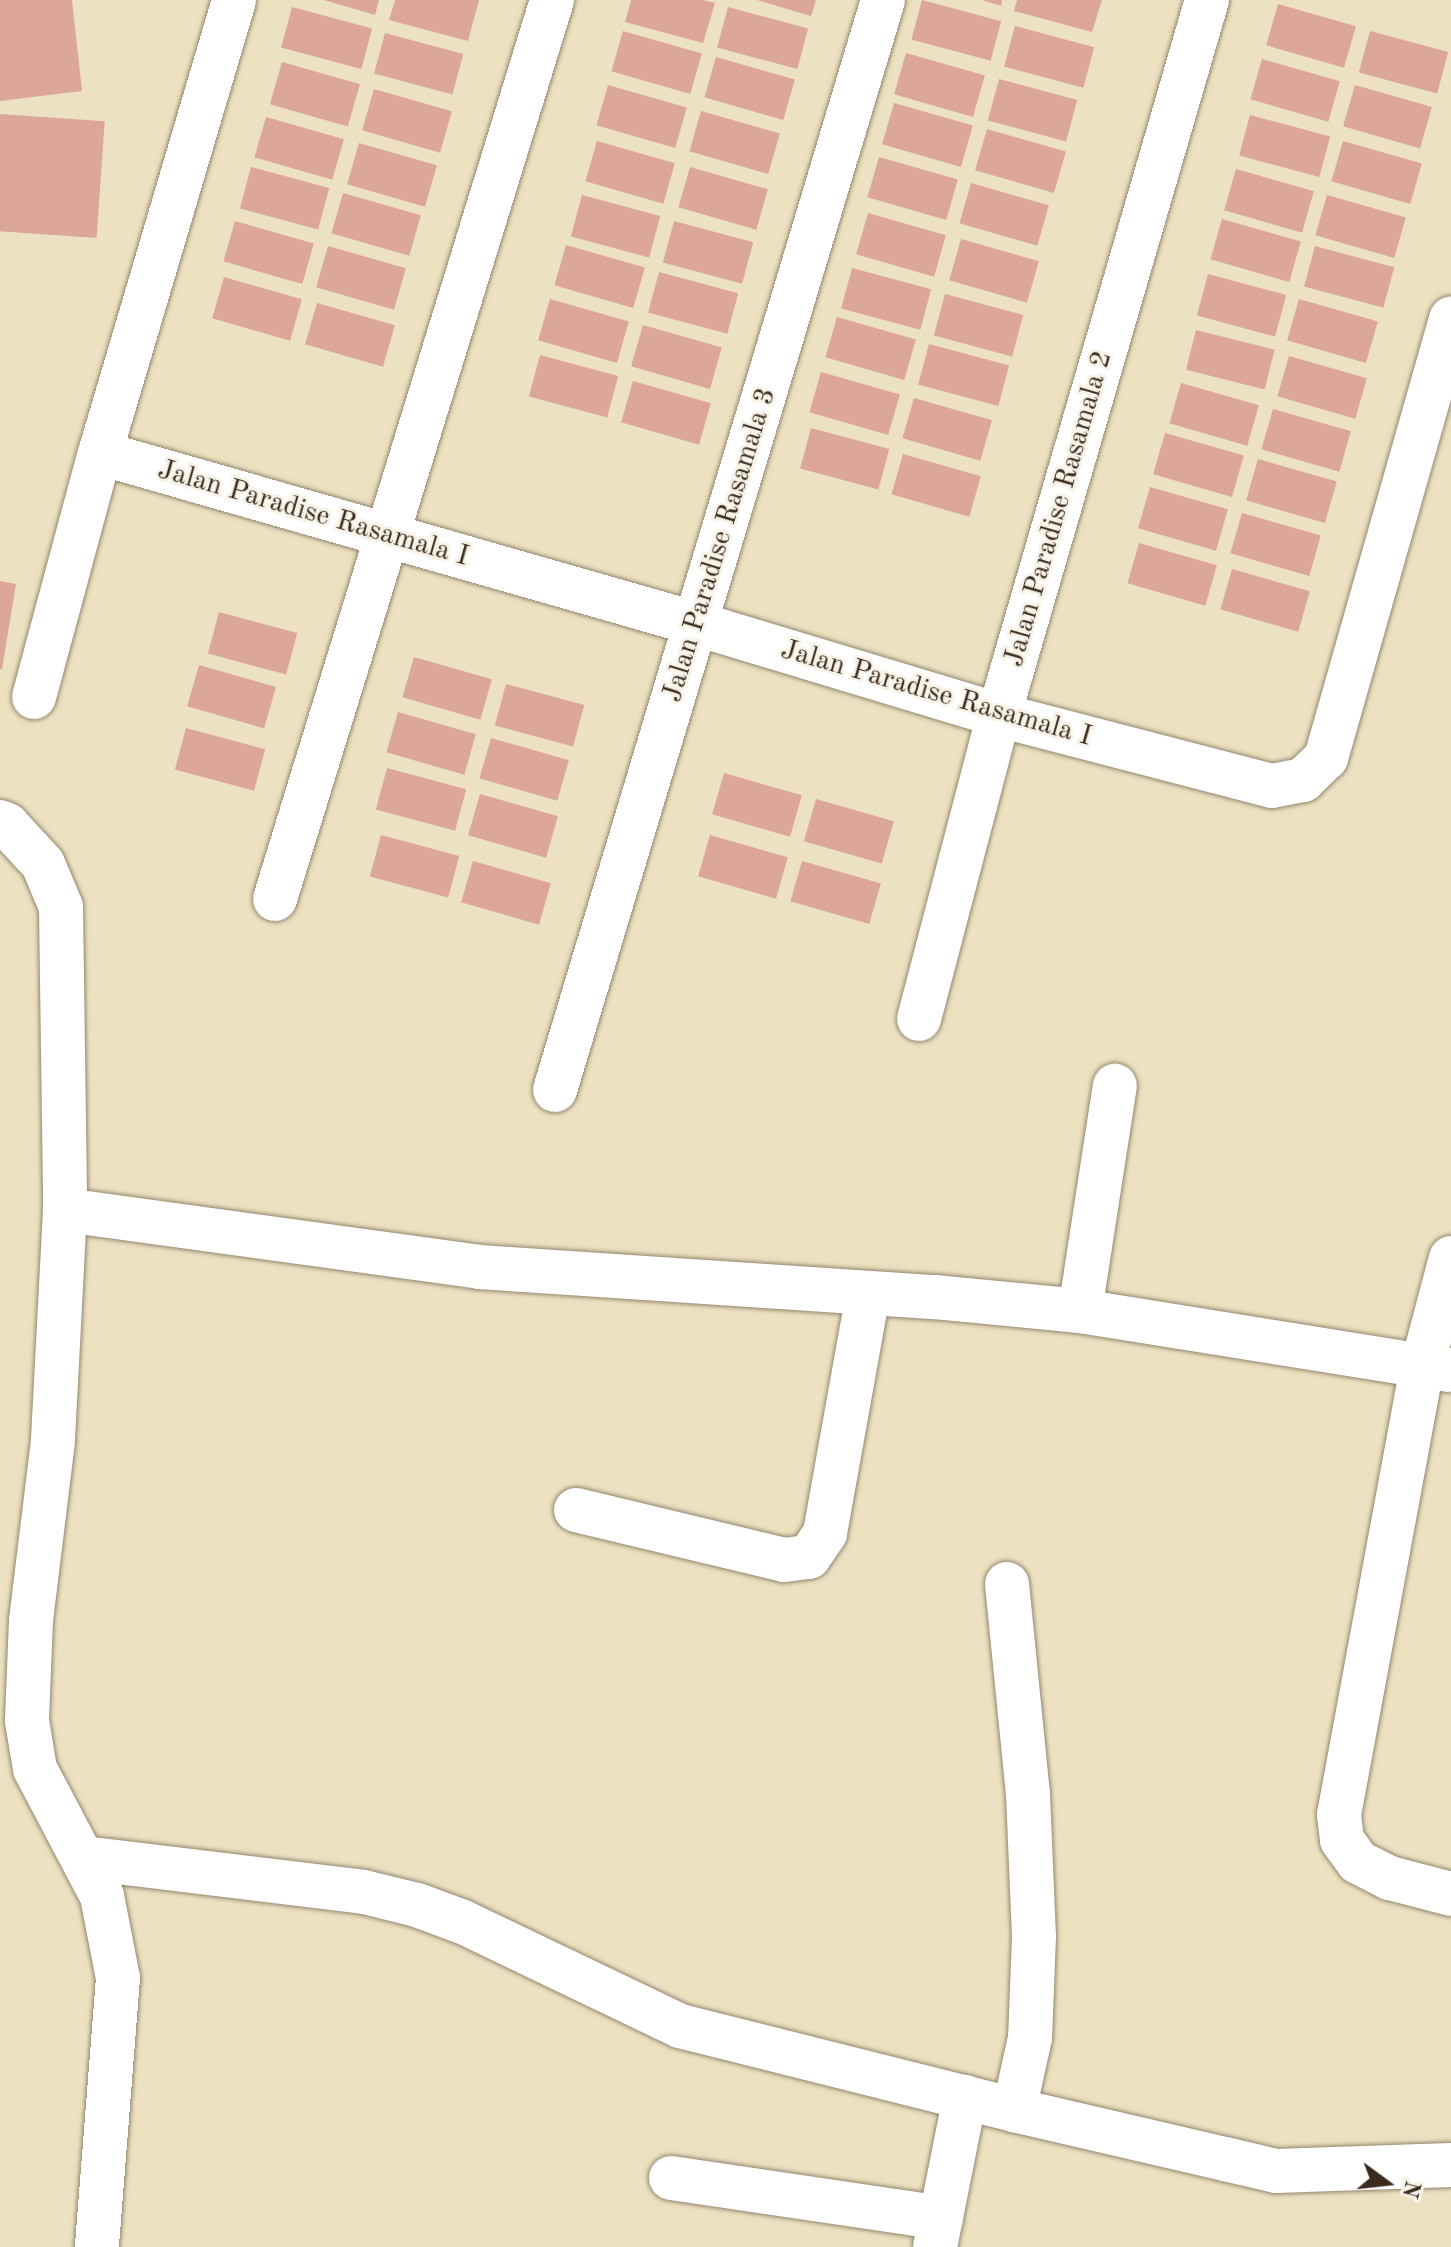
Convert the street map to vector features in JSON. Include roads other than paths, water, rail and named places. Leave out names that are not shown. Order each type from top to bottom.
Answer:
[{"type":"street","points":[[34,697],[100,453],[234,0]]},
{"type":"street","points":[[275,899],[552,0]]},
{"type":"street","name":"Jalan Paradise Rasamala 3","points":[[555,1090],[883,0]]},
{"type":"street","name":"Jalan Paradise Rasamala 2","points":[[919,1019],[999,715],[1207,0]]},
{"type":"street","name":"Jalan Paradise Rasamala I","points":[[100,453],[697,624],[999,715],[1272,786],[1303,780],[1326,758],[1451,318]]},
{"type":"street","points":[[0,822],[7,825],[43,864],[61,907],[65,1210],[53,1441],[31,1620],[27,1721],[35,1769],[102,1896],[118,1978],[97,2247]]},
{"type":"street","points":[[1080,1311],[1115,1086]]},
{"type":"street","points":[[65,1210],[479,1267],[1080,1311],[1437,1369]]},
{"type":"street","points":[[1451,1258],[1437,1369],[1339,1815],[1342,1840],[1358,1862],[1390,1878],[1451,1894]]},
{"type":"street","points":[[576,1510],[784,1560],[809,1557],[825,1533],[868,1294]]},
{"type":"street","points":[[1007,1584],[1028,1794],[1034,1936],[1030,2038],[1014,2110]]},
{"type":"street","points":[[84,1858],[364,1892],[417,1905],[463,1922],[680,2026],[1014,2110],[1276,2171],[1451,2165]]},
{"type":"street","points":[[671,2178],[938,2232],[965,2097]]}]
